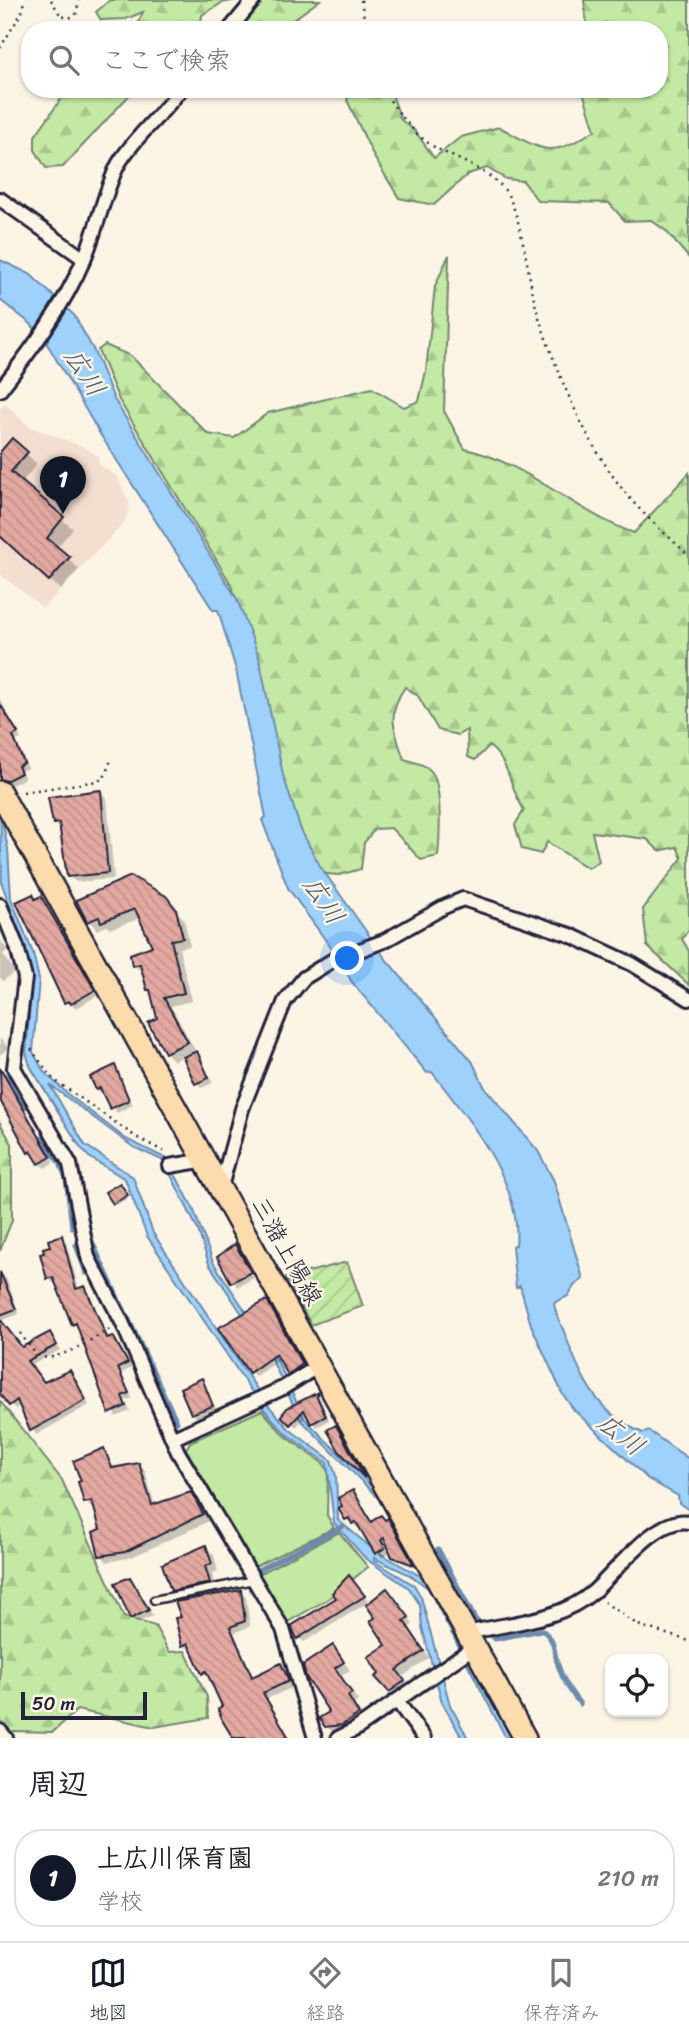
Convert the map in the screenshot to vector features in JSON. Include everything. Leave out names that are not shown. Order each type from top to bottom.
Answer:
[{"type":"main road","name":"三潴上陽線","points":[[1,794],[197,1162],[221,1187],[525,1738]]},
{"type":"street","points":[[236,21],[254,0]]},
{"type":"street","points":[[0,390],[39,339],[65,298],[84,260],[118,165],[146,126],[172,98]]},
{"type":"street","points":[[0,199],[84,260]]},
{"type":"street","points":[[221,1187],[242,1109],[285,1002],[304,978],[333,961],[384,942],[444,907],[463,900],[570,935],[632,964],[689,999]]},
{"type":"street","points":[[0,905],[17,947],[24,978],[14,1068],[70,1164],[88,1257],[122,1322],[178,1452],[283,1629],[315,1738]]},
{"type":"street","points":[[170,1166],[197,1162]]},
{"type":"street","points":[[174,1438],[283,1388],[320,1365]]},
{"type":"street","points":[[338,1738],[429,1679],[473,1641],[564,1611],[591,1594],[652,1534],[680,1520],[689,1521]]},
{"type":"street","points":[[397,1701],[424,1738]]},
{"type":"street","points":[[0,1731],[6,1738]]},
{"type":"lane","points":[[154,1600],[254,1580]]},
{"type":"path","points":[[0,48],[22,12],[24,0]]},
{"type":"path","points":[[51,0],[61,16],[69,18],[76,15],[79,0]]},
{"type":"path","points":[[361,0],[364,21]]},
{"type":"path","points":[[388,98],[401,117],[433,147],[470,164],[504,189],[522,230],[521,243],[537,311],[567,392],[629,497],[689,556]]},
{"type":"path","points":[[1,794],[98,781],[104,778],[111,760]]},
{"type":"path","points":[[17,1044],[33,1050],[52,1079],[136,1137],[197,1162]]},
{"type":"path","points":[[20,1333],[39,1356],[47,1359],[71,1350],[122,1322]]},
{"type":"path","points":[[591,1594],[638,1625],[689,1641]]},
{"type":"shaded area","points":[[5,403],[28,426],[84,447],[98,456],[99,465],[117,476],[130,505],[124,523],[43,608],[0,574],[0,409]]},
{"type":"green space","points":[[110,0],[237,0],[222,3],[202,15],[201,21],[139,21],[143,12],[126,19],[101,20],[96,12]]},
{"type":"green space","points":[[255,0],[320,0],[291,21],[244,21]]},
{"type":"green space","points":[[584,0],[689,0],[689,258],[666,231],[651,220],[625,221],[609,203],[538,201],[523,181],[506,179],[487,168],[468,174],[434,205],[399,198],[374,157],[347,100],[393,98],[401,120],[415,131],[434,158],[461,137],[499,127],[547,149],[567,146],[595,130],[585,98],[668,98],[668,21],[586,21]]},
{"type":"green space","points":[[62,98],[127,98],[63,167],[46,168],[35,150],[35,136]]},
{"type":"green space","points":[[449,255],[444,411],[465,449],[509,465],[591,513],[634,533],[689,473],[689,929],[682,939],[689,951],[689,985],[647,946],[643,909],[682,858],[677,847],[659,851],[647,839],[592,832],[599,861],[588,868],[547,842],[541,854],[522,849],[515,825],[524,810],[496,752],[489,746],[475,760],[468,757],[467,730],[458,735],[438,730],[418,696],[405,687],[395,706],[395,731],[404,759],[427,768],[436,781],[440,814],[438,856],[421,860],[391,828],[375,829],[364,843],[361,869],[339,875],[313,873],[257,708],[252,654],[232,586],[119,400],[98,350],[105,345],[131,356],[208,434],[234,438],[268,413],[372,388],[404,407],[419,401],[426,371],[435,286]]},
{"type":"green space","points":[[0,1123],[12,1144],[12,1220],[0,1251]]},
{"type":"green space","points":[[347,1262],[363,1306],[311,1325],[286,1278]]},
{"type":"green space","points":[[0,1401],[62,1480],[124,1617],[155,1626],[169,1652],[185,1651],[207,1697],[208,1718],[154,1727],[77,1710],[53,1732],[13,1731],[10,1738],[0,1738]]},
{"type":"green space","points":[[262,1410],[283,1434],[324,1464],[328,1472],[327,1515],[334,1528],[254,1567],[186,1449],[190,1442]]},
{"type":"green space","points":[[339,1532],[368,1567],[328,1599],[286,1623],[259,1574]]},
{"type":"water","name":"広川","points":[[0,260],[30,274],[74,315],[93,349],[114,399],[237,599],[259,657],[283,775],[301,830],[320,866],[385,958],[472,1061],[485,1088],[538,1151],[554,1181],[583,1279],[574,1286],[568,1296],[554,1303],[577,1365],[593,1393],[614,1416],[643,1433],[649,1431],[689,1459],[689,1510],[679,1503],[678,1496],[648,1479],[574,1410],[562,1393],[531,1325],[520,1286],[516,1288],[512,1246],[516,1245],[516,1221],[502,1175],[462,1111],[432,1072],[427,1073],[351,981],[342,963],[288,888],[262,820],[266,817],[236,670],[218,610],[213,610],[100,434],[46,342],[31,324],[0,300]]},
{"type":"water","points":[[0,810],[8,849],[11,898],[33,953],[39,979],[33,1052],[44,1072],[70,1096],[126,1139],[167,1159],[193,1208],[213,1262],[274,1354],[304,1418],[387,1502],[384,1504],[300,1419],[270,1356],[209,1264],[198,1230],[164,1161],[133,1147],[50,1085],[85,1145],[133,1177],[153,1233],[267,1404],[289,1429],[331,1460],[336,1476],[338,1520],[374,1550],[429,1581],[511,1738],[506,1738],[428,1588],[410,1575],[374,1558],[374,1561],[414,1585],[421,1597],[450,1705],[468,1738],[462,1738],[442,1702],[422,1627],[420,1605],[409,1588],[366,1559],[334,1523],[327,1463],[285,1433],[262,1407],[147,1236],[125,1179],[89,1157],[80,1147],[30,1066],[26,1052],[32,980],[25,948],[2,884]]},
{"type":"building","points":[[12,438],[28,452],[11,472],[64,517],[47,538],[70,557],[49,581],[0,536],[0,452]]},
{"type":"building","points":[[0,704],[18,733],[13,736],[24,763],[18,766],[21,773],[6,781],[0,779]]},
{"type":"building","points":[[101,790],[108,873],[67,877],[59,823],[53,824],[48,797]]},
{"type":"building","points":[[131,876],[166,896],[176,909],[183,938],[171,940],[184,993],[164,998],[188,1042],[165,1053],[148,1023],[157,1018],[150,990],[147,990],[140,964],[132,966],[130,954],[152,946],[135,909],[101,922],[99,917],[87,922],[76,900]]},
{"type":"building","points":[[33,894],[35,899],[41,896],[95,990],[71,1004],[69,1001],[64,1003],[16,902]]},
{"type":"building","points":[[197,1051],[209,1078],[195,1084],[183,1057]]},
{"type":"building","points":[[115,1065],[129,1100],[110,1109],[100,1088],[96,1090],[90,1077]]},
{"type":"building","points":[[0,1068],[51,1157],[39,1164],[31,1151],[28,1153],[1,1102]]},
{"type":"building","points":[[120,1183],[128,1195],[113,1204],[105,1192]]},
{"type":"building","points":[[62,1235],[76,1289],[85,1286],[107,1338],[113,1336],[128,1363],[118,1368],[129,1393],[122,1396],[126,1406],[109,1414],[76,1323],[72,1325],[53,1277],[47,1279],[40,1254],[44,1253],[43,1248],[50,1246],[48,1240]]},
{"type":"building","points":[[235,1244],[251,1272],[231,1283],[217,1257]]},
{"type":"building","points":[[0,1272],[16,1309],[0,1315]]},
{"type":"building","points":[[267,1300],[302,1364],[288,1375],[276,1354],[249,1373],[218,1328]]},
{"type":"building","points":[[0,1319],[22,1347],[50,1332],[57,1345],[27,1361],[44,1382],[70,1370],[86,1400],[30,1431],[17,1400],[9,1406],[0,1394]]},
{"type":"building","points":[[202,1378],[213,1406],[191,1414],[180,1388]]},
{"type":"building","points":[[318,1392],[317,1397],[326,1416],[311,1424],[304,1410],[290,1425],[281,1416],[287,1408]]},
{"type":"building","points":[[336,1425],[365,1478],[339,1451],[327,1430]]},
{"type":"building","points":[[104,1448],[112,1468],[139,1463],[152,1505],[191,1492],[203,1514],[125,1552],[99,1556],[93,1532],[100,1529],[92,1501],[84,1503],[78,1482],[81,1481],[73,1461]]},
{"type":"building","points":[[353,1490],[371,1522],[381,1515],[385,1520],[388,1518],[414,1565],[392,1557],[384,1538],[381,1540],[385,1548],[375,1554],[356,1522],[352,1524],[349,1518],[345,1520],[338,1508],[342,1506],[338,1498]]},
{"type":"building","points":[[206,1545],[212,1564],[205,1566],[210,1583],[171,1591],[162,1564]]},
{"type":"building","points":[[349,1575],[365,1596],[297,1639],[291,1626],[336,1598],[332,1593]]},
{"type":"building","points":[[130,1577],[149,1610],[130,1619],[115,1583]]},
{"type":"building","points":[[387,1588],[409,1617],[404,1621],[424,1651],[397,1670],[405,1681],[389,1692],[375,1677],[379,1674],[368,1657],[386,1645],[370,1621],[375,1618],[366,1605]]},
{"type":"building","points":[[241,1590],[245,1621],[230,1627],[252,1677],[281,1663],[289,1681],[263,1693],[289,1738],[233,1738],[222,1720],[218,1709],[222,1706],[206,1671],[202,1674],[188,1643],[182,1646],[175,1618],[181,1617],[175,1602]]},
{"type":"building","points":[[333,1645],[344,1662],[335,1668],[352,1693],[348,1696],[359,1714],[342,1725],[325,1727],[319,1718],[329,1712],[306,1677],[303,1665]]},
{"type":"waterway","points":[[0,1071],[13,1083],[25,1107]]},
{"type":"waterway","points":[[42,1138],[58,1161]]},
{"type":"waterway","points":[[61,1166],[66,1178],[72,1227]]},
{"type":"waterway","points":[[89,1235],[118,1298]]},
{"type":"waterway","points":[[76,1245],[86,1273]]},
{"type":"waterway","points":[[121,1303],[177,1422]]},
{"type":"waterway","points":[[256,1571],[342,1527]]},
{"type":"waterway","points":[[438,1549],[475,1619],[495,1639],[542,1630],[547,1634],[562,1675],[580,1704]]},
{"type":"place","name":"上広川保育園","points":[[63,514]]}]
